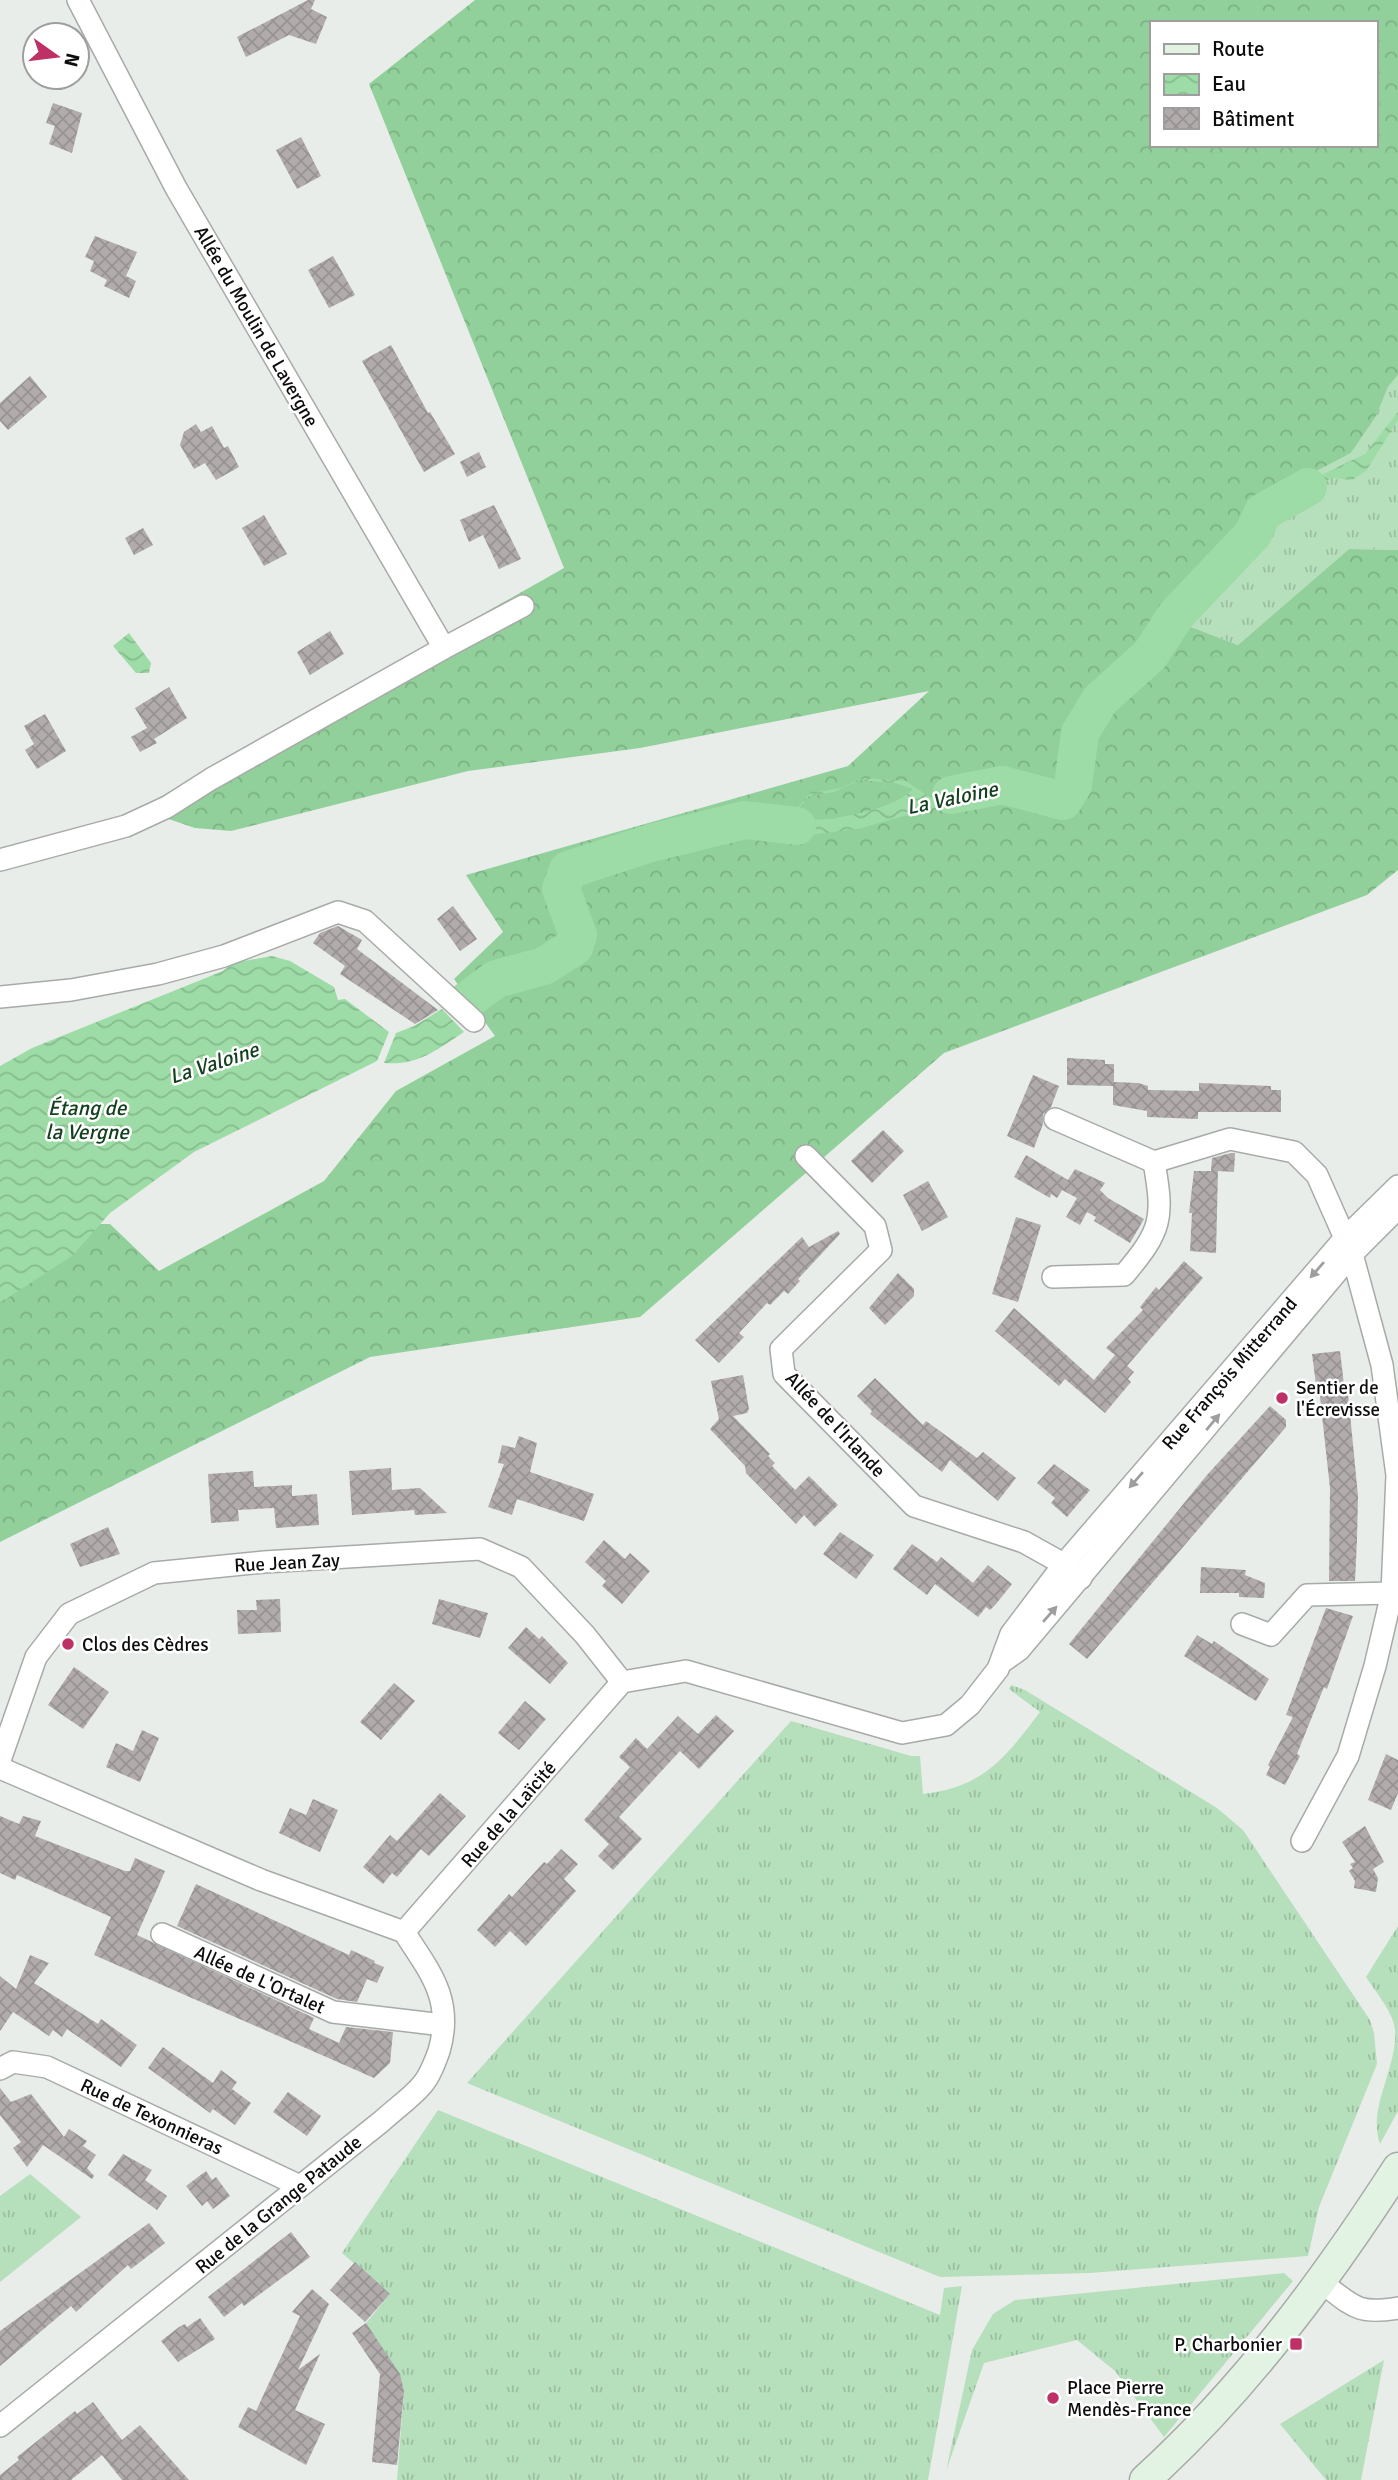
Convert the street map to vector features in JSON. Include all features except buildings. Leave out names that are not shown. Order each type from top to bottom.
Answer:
[{"type":"main road","points":[[1145,2480],[1242,2383],[1320,2281],[1398,2168]]},
{"type":"street","name":"Allée du Moulin de Lavergne","points":[[78,0],[176,188],[444,648]]},
{"type":"street","points":[[0,860],[126,826],[167,807],[211,779],[523,606]]},
{"type":"street","points":[[0,997],[71,990],[158,974],[224,956],[338,912],[365,922],[474,1021]]},
{"type":"street","points":[[1055,1119],[1154,1162],[1230,1139],[1294,1152],[1317,1175],[1348,1247],[1381,1365],[1397,1475],[1392,1593],[1375,1666],[1348,1756],[1302,1841]]},
{"type":"street","name":"Allée de l'Irlande","points":[[806,1156],[875,1226],[881,1250],[781,1349],[784,1374],[914,1506],[1024,1542],[1064,1564]]},
{"type":"street","points":[[1053,1277],[1124,1275],[1152,1242],[1162,1206],[1154,1162]]},
{"type":"street","name":"Rue François Mitterrand","points":[[1002,1662],[1019,1650],[1081,1578],[1398,1186]]},
{"type":"street","name":"Rue François Mitterrand","points":[[1002,1662],[1011,1634],[1064,1564],[1348,1247],[1398,1208]]},
{"type":"street","name":"Rue Jean Zay","points":[[0,1760],[36,1657],[69,1614],[154,1573],[264,1562],[480,1549],[521,1567],[585,1635],[622,1682]]},
{"type":"street","points":[[1064,1564],[1081,1578]]},
{"type":"street","points":[[1242,1625],[1271,1635],[1307,1595],[1392,1593]]},
{"type":"street","points":[[622,1682],[686,1671],[902,1733],[946,1725],[970,1705],[1002,1662]]},
{"type":"street","name":"Rue de la Laïcité","points":[[404,1932],[622,1682]]},
{"type":"street","points":[[0,1768],[261,1880],[404,1932]]},
{"type":"street","name":"Rue de la Grange Pataude","points":[[0,2426],[423,2084],[435,2062],[443,2025],[444,2004],[434,1977],[404,1932]]},
{"type":"street","name":"Allée de L'Ortalet","points":[[162,1934],[333,2012],[443,2025]]},
{"type":"street","name":"Rue de Texonnieras","points":[[0,2069],[13,2063],[47,2067],[300,2186]]},
{"type":"street","points":[[1320,2281],[1358,2309],[1371,2313],[1398,2308]]},
{"type":"green space","points":[[475,0],[1398,0],[1398,375],[1388,387],[1376,416],[1351,453],[1252,505],[1165,617],[1238,645],[1349,549],[1398,550],[1398,870],[1367,895],[944,1053],[640,1317],[370,1357],[0,1542],[0,1224],[110,1224],[159,1271],[324,1181],[396,1091],[495,1036],[454,979],[503,932],[466,875],[848,766],[929,691],[640,748],[468,771],[231,831],[195,828],[139,809],[564,568],[369,84]]},
{"type":"green space","points":[[1398,375],[1398,550],[1349,549],[1238,645],[1165,617],[1252,505],[1351,453],[1376,415],[1388,387]]},
{"type":"green space","points":[[1011,1685],[1025,1690],[1217,1808],[1243,1830],[1370,2020],[1377,2064],[1319,2207],[1308,2256],[1090,2273],[940,2277],[467,2083],[791,1721],[911,1756],[920,1756],[923,1794],[962,1785],[978,1777],[1016,1743],[1040,1712],[1009,1689]]},
{"type":"green space","points":[[1398,1926],[1398,2111],[1380,2144],[1377,2116],[1395,2044],[1395,2029],[1387,2009],[1366,1977]]},
{"type":"green space","points":[[438,2110],[940,2315],[944,2288],[962,2286],[928,2480],[397,2480],[404,2391],[366,2323],[390,2294],[342,2253]]},
{"type":"green space","points":[[30,2174],[81,2217],[0,2282],[0,2196]]},
{"type":"green space","points":[[1284,2273],[1293,2281],[1164,2437],[1115,2371],[1077,2340],[984,2363],[946,2471],[972,2350],[993,2314],[1015,2300]]},
{"type":"green space","points":[[1384,2360],[1361,2480],[1326,2480],[1280,2424]]},
{"type":"water","points":[[1398,412],[1398,420],[1366,471],[1352,480],[1330,478],[1322,487],[1283,501],[1266,530],[1233,557],[1201,593],[1153,659],[1099,708],[1079,746],[1082,761],[1080,786],[1063,801],[1047,806],[1027,806],[973,794],[954,802],[858,829],[809,835],[741,831],[726,839],[672,846],[597,864],[573,874],[568,883],[585,937],[573,957],[552,968],[501,983],[469,1007],[465,1002],[496,979],[544,966],[574,947],[578,935],[561,889],[568,870],[651,843],[725,833],[764,804],[798,807],[809,794],[843,787],[834,792],[809,796],[795,811],[789,813],[761,809],[774,816],[793,820],[815,820],[862,813],[901,798],[913,789],[895,783],[860,780],[865,778],[906,781],[931,798],[975,787],[1002,785],[1057,799],[1073,785],[1080,733],[1100,700],[1150,655],[1176,615],[1253,534],[1263,512],[1317,477],[1365,454]]},
{"type":"water","points":[[129,633],[151,663],[149,673],[136,673],[113,646]]},
{"type":"water","name":"Étang de la Vergne","points":[[272,956],[290,961],[334,987],[338,1000],[345,999],[389,1032],[377,1061],[194,1152],[110,1213],[73,1255],[0,1303],[0,1066],[32,1048],[223,971],[233,963]]},
{"type":"water","points":[[442,1009],[464,1032],[436,1051],[417,1059],[384,1063],[396,1033],[414,1026]]},
{"type":"waterway","name":"La Valoine","points":[[951,795],[1002,785],[1063,801],[1073,785],[1080,733],[1100,700],[1150,655],[1176,615],[1253,534],[1263,512],[1308,487]]},
{"type":"waterway","name":"La Valoine","points":[[465,1002],[496,979],[544,966],[574,947],[578,935],[561,889],[568,870],[651,843],[745,820],[797,826]]},
{"type":"place","name":"Sentier de l'Écrevisse","points":[[1282,1398]]},
{"type":"place","name":"Clos des Cèdres","points":[[68,1644]]},
{"type":"place","name":"P. Charbonier","points":[[1296,2344]]},
{"type":"place","name":"Place Pierre Mendès-France","points":[[1053,2398]]}]
